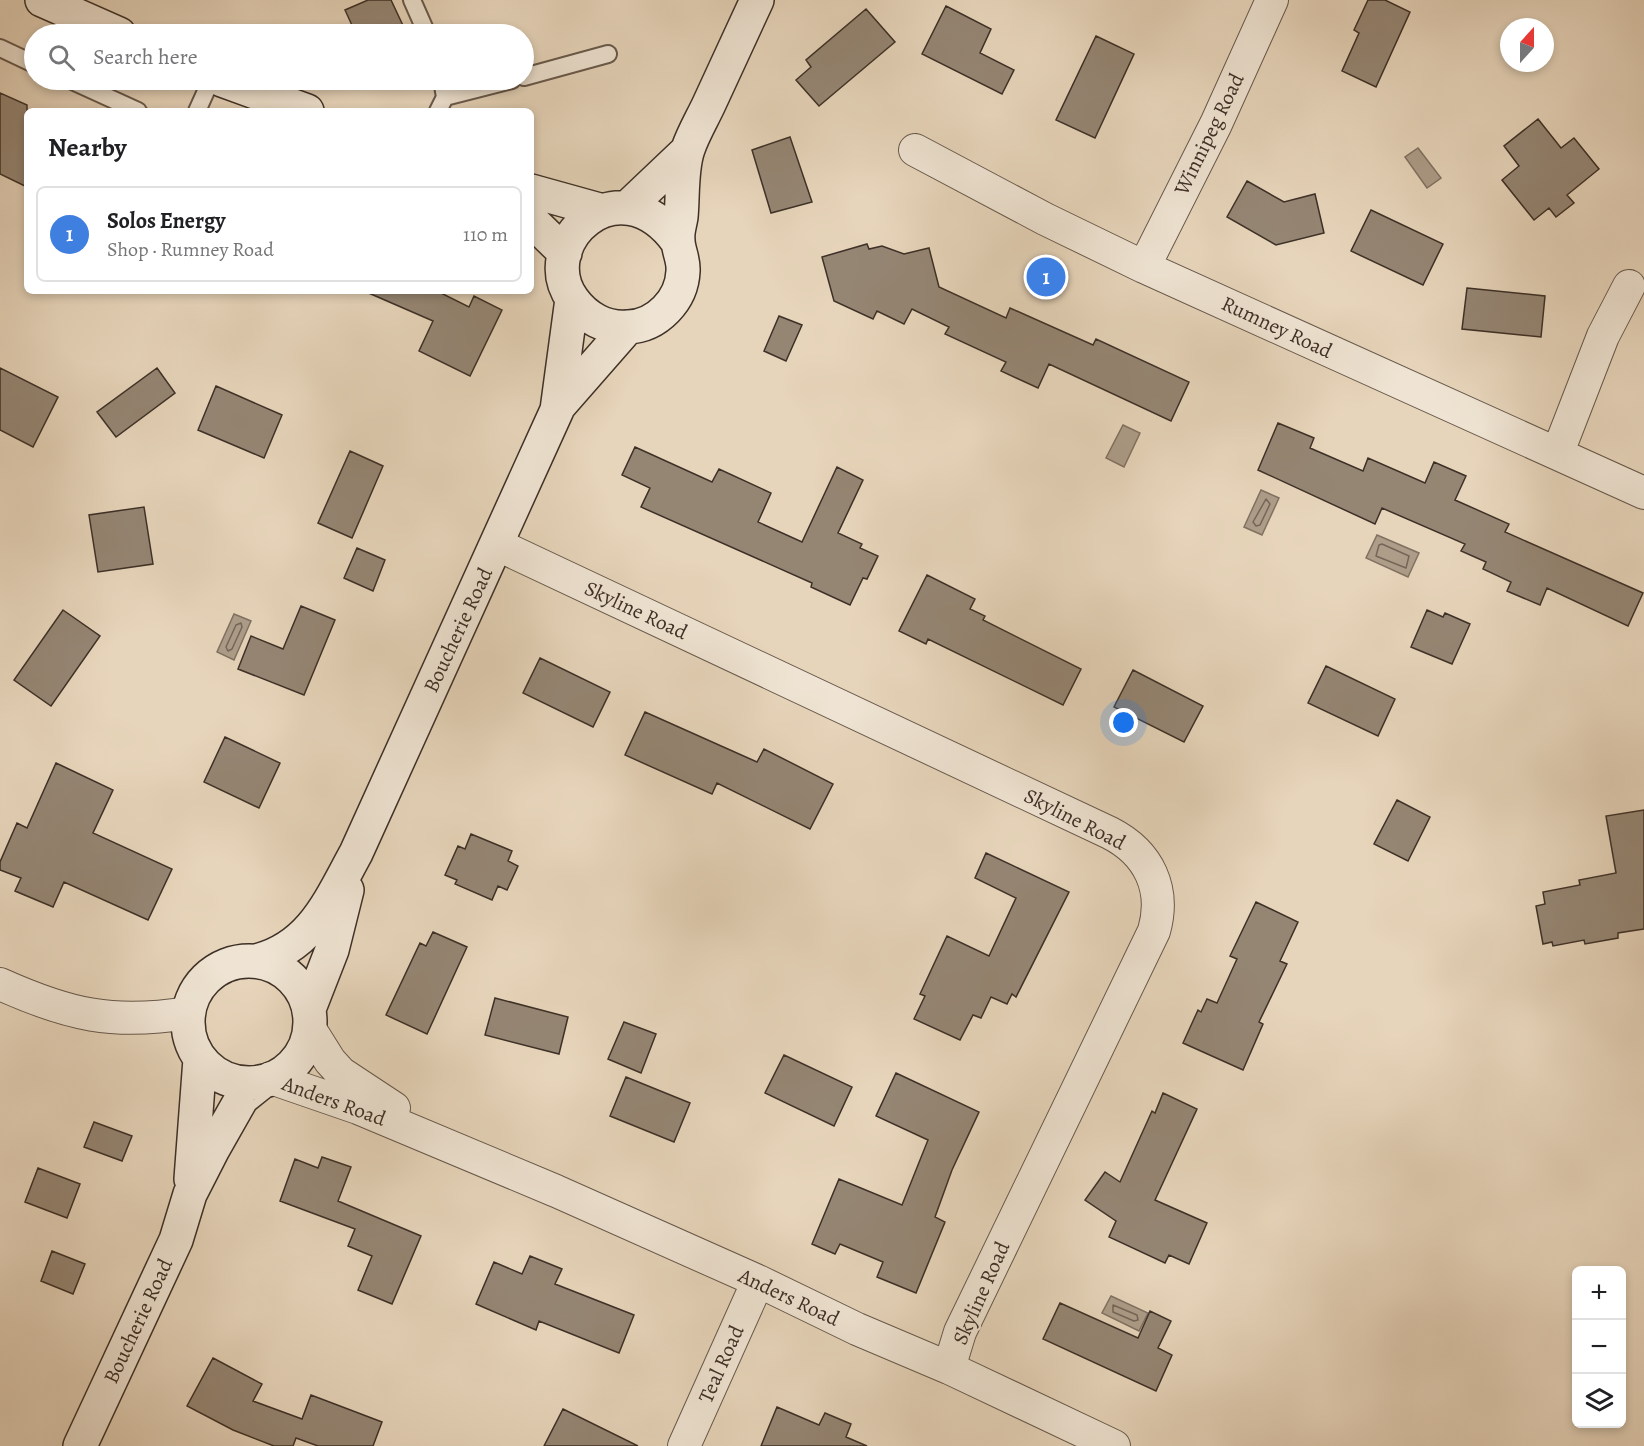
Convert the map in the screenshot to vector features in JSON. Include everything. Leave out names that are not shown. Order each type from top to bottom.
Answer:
[{"type":"main road","points":[[42,0],[96,24]]},
{"type":"main road","name":"Boucherie Road","points":[[687,151],[616,209],[586,220],[573,234],[565,253],[565,283],[572,299],[584,313],[595,321],[611,326],[628,327],[648,323],[660,316],[675,299],[684,271],[677,241],[687,151],[757,0]]},
{"type":"main road","points":[[245,90],[286,108]]},
{"type":"main road","points":[[249,90],[299,108]]},
{"type":"main road","points":[[534,192],[654,216],[677,241]]},
{"type":"main road","points":[[534,223],[565,253]]},
{"type":"main road","name":"Boucherie Road","points":[[256,961],[277,956],[308,933],[323,913],[356,854],[498,545],[558,407],[572,299]]},
{"type":"main road","name":"Boucherie Road","points":[[558,407],[628,327]]},
{"type":"main road","name":"Boucherie Road","points":[[310,1019],[332,950],[356,854]]},
{"type":"main road","points":[[240,961],[256,961],[274,966],[291,977],[302,991],[310,1019],[306,1044],[298,1059],[286,1071],[267,1080],[248,1083],[227,1078],[209,1068],[200,1059],[190,1037],[189,1013],[192,998],[211,973],[240,961]]},
{"type":"main road","name":"Boucherie Road","points":[[190,1194],[200,1059]]},
{"type":"main road","name":"Boucherie Road","points":[[80,1446],[176,1240],[190,1194],[242,1098],[267,1080]]},
{"type":"street","name":"Winnipeg Road","points":[[1144,267],[1216,124],[1272,0]]},
{"type":"street","name":"Rumney Road","points":[[915,150],[1144,267],[1558,452],[1644,493]]},
{"type":"street","points":[[1558,452],[1603,336],[1629,286]]},
{"type":"street","name":"Skyline Road","points":[[498,545],[1110,833],[1132,847],[1149,868],[1158,899],[1154,932],[960,1332],[949,1368]]},
{"type":"street","points":[[0,984],[47,1005],[99,1017],[132,1019],[189,1013]]},
{"type":"street","name":"Anders Road","points":[[310,1019],[330,1061],[341,1073],[462,1154]]},
{"type":"street","name":"Anders Road","points":[[267,1080],[358,1108],[462,1154],[556,1191],[758,1281],[857,1329],[949,1368],[1114,1446]]},
{"type":"street","name":"Teal Road","points":[[684,1446],[758,1281]]},
{"type":"lane","points":[[412,0],[423,24]]},
{"type":"lane","points":[[0,48],[24,59]]},
{"type":"lane","points":[[534,73],[608,54]]},
{"type":"lane","points":[[92,90],[131,108]]},
{"type":"lane","points":[[198,108],[206,90]]},
{"type":"lane","points":[[441,104],[482,90]]},
{"type":"water","points":[[1418,148],[1441,178],[1427,188],[1405,157]]},
{"type":"water","points":[[1123,425],[1140,433],[1124,467],[1106,458]]},
{"type":"water","points":[[1261,490],[1279,498],[1262,535],[1244,527]]},
{"type":"water","points":[[1377,535],[1419,553],[1408,577],[1366,558]]},
{"type":"water","points":[[234,614],[251,621],[234,660],[217,652]]},
{"type":"water","points":[[1111,1296],[1148,1313],[1139,1331],[1102,1313]]},
{"type":"building","points":[[368,0],[391,0],[402,24],[351,24],[345,10]]},
{"type":"building","points":[[1368,0],[1385,0],[1410,12],[1376,87],[1342,71],[1359,33],[1354,30]]},
{"type":"building","points":[[946,6],[991,29],[980,53],[1014,70],[1002,94],[922,54]]},
{"type":"building","points":[[866,9],[895,42],[819,106],[796,80],[811,67],[806,60]]},
{"type":"building","points":[[1096,36],[1134,54],[1095,138],[1056,120]]},
{"type":"building","points":[[0,93],[27,105],[27,108],[24,108],[24,186],[0,174]]},
{"type":"building","points":[[1538,119],[1561,148],[1574,138],[1599,169],[1567,195],[1574,203],[1556,217],[1549,208],[1534,220],[1502,180],[1519,166],[1504,146]]},
{"type":"building","points":[[790,137],[812,202],[771,213],[752,150]]},
{"type":"building","points":[[1247,181],[1284,202],[1315,194],[1324,233],[1276,245],[1227,217]]},
{"type":"building","points":[[1371,210],[1443,244],[1423,285],[1351,251]]},
{"type":"building","points":[[867,244],[869,249],[882,246],[904,254],[929,248],[939,287],[1006,318],[1010,308],[1093,345],[1096,339],[1189,382],[1171,421],[1049,364],[1038,388],[1001,371],[1006,362],[945,334],[949,327],[912,309],[904,324],[877,311],[873,319],[834,301],[822,257]]},
{"type":"building","points":[[1467,288],[1545,296],[1541,337],[1462,329]]},
{"type":"building","points":[[371,294],[443,294],[469,307],[474,296],[502,310],[470,376],[419,351],[433,321]]},
{"type":"building","points":[[779,316],[802,325],[786,361],[764,351]]},
{"type":"building","points":[[0,368],[58,397],[33,447],[0,430]]},
{"type":"building","points":[[157,368],[175,393],[116,437],[97,412]]},
{"type":"building","points":[[216,386],[282,415],[264,458],[198,430]]},
{"type":"building","points":[[1278,423],[1314,438],[1310,448],[1363,471],[1368,458],[1425,483],[1434,462],[1466,476],[1455,500],[1509,524],[1505,532],[1643,593],[1628,626],[1547,588],[1540,605],[1507,591],[1511,582],[1483,569],[1486,562],[1461,551],[1465,544],[1382,508],[1375,524],[1258,470]]},
{"type":"building","points":[[635,447],[712,482],[719,469],[771,493],[758,522],[802,542],[837,467],[863,480],[838,533],[862,544],[860,548],[878,556],[867,579],[863,578],[850,605],[811,587],[812,583],[641,507],[650,488],[622,475]]},
{"type":"building","points":[[350,451],[383,466],[352,538],[318,523]]},
{"type":"building","points":[[144,507],[153,564],[98,572],[89,515]]},
{"type":"building","points":[[357,548],[385,560],[373,591],[344,578]]},
{"type":"building","points":[[927,575],[975,599],[970,609],[985,616],[983,620],[1081,669],[1063,705],[928,639],[926,644],[899,631]]},
{"type":"building","points":[[301,606],[335,620],[304,695],[238,669],[251,636],[283,649]]},
{"type":"building","points":[[63,610],[100,636],[51,706],[14,680]]},
{"type":"building","points":[[1427,610],[1443,617],[1445,613],[1470,624],[1452,664],[1411,647]]},
{"type":"building","points":[[540,658],[610,692],[593,727],[523,693]]},
{"type":"building","points":[[1326,666],[1395,699],[1378,736],[1308,703]]},
{"type":"building","points":[[1133,670],[1203,706],[1184,742],[1114,707]]},
{"type":"building","points":[[645,712],[757,762],[764,749],[833,784],[810,829],[717,783],[712,794],[625,755]]},
{"type":"building","points":[[225,737],[280,763],[259,808],[204,782]]},
{"type":"building","points":[[56,763],[113,790],[93,833],[172,869],[148,920],[64,882],[53,907],[15,891],[21,878],[0,870],[0,862],[17,823],[27,828]]},
{"type":"building","points":[[1397,800],[1430,817],[1408,861],[1374,844]]},
{"type":"building","points":[[1644,810],[1644,929],[1618,933],[1618,938],[1585,944],[1584,940],[1553,946],[1552,942],[1543,944],[1536,906],[1545,904],[1543,892],[1580,885],[1579,880],[1616,873],[1606,816]]},
{"type":"building","points":[[471,834],[512,851],[508,861],[518,866],[507,890],[498,886],[492,900],[455,884],[457,880],[445,875],[458,846],[465,849]]},
{"type":"building","points":[[986,853],[1069,892],[1016,997],[1012,994],[1007,1004],[991,997],[981,1018],[973,1015],[960,1040],[914,1019],[925,996],[920,994],[947,936],[989,956],[1016,898],[975,878]]},
{"type":"building","points":[[1256,902],[1298,922],[1280,961],[1287,964],[1259,1022],[1263,1024],[1243,1070],[1183,1043],[1198,1010],[1201,1012],[1207,999],[1217,1003],[1237,959],[1230,956]]},
{"type":"building","points":[[433,932],[467,947],[427,1034],[386,1015],[420,943],[426,946]]},
{"type":"building","points":[[495,998],[568,1017],[559,1054],[485,1035]]},
{"type":"building","points":[[624,1022],[656,1034],[641,1073],[608,1059]]},
{"type":"building","points":[[784,1055],[852,1087],[834,1126],[765,1093]]},
{"type":"building","points":[[896,1073],[979,1112],[952,1170],[935,1217],[945,1222],[916,1293],[877,1277],[883,1262],[840,1244],[835,1254],[812,1244],[839,1179],[902,1205],[928,1140],[876,1116]]},
{"type":"building","points":[[626,1077],[690,1103],[674,1142],[610,1116]]},
{"type":"building","points":[[1163,1093],[1197,1109],[1155,1200],[1207,1223],[1189,1264],[1169,1255],[1165,1263],[1109,1237],[1116,1221],[1085,1200],[1105,1172],[1120,1182],[1152,1111],[1155,1113]]},
{"type":"building","points":[[94,1122],[132,1136],[122,1161],[84,1147]]},
{"type":"building","points":[[322,1157],[351,1167],[338,1201],[421,1236],[392,1304],[358,1290],[372,1256],[348,1246],[355,1229],[280,1201],[295,1159],[318,1168]]},
{"type":"building","points":[[38,1168],[80,1184],[67,1218],[25,1202]]},
{"type":"building","points":[[52,1251],[85,1264],[73,1294],[41,1281]]},
{"type":"building","points":[[530,1256],[562,1269],[555,1284],[634,1315],[619,1353],[539,1321],[536,1330],[476,1304],[494,1262],[522,1274]]},
{"type":"building","points":[[1060,1303],[1138,1338],[1150,1311],[1171,1321],[1158,1348],[1172,1355],[1156,1391],[1043,1339]]},
{"type":"building","points":[[213,1358],[262,1384],[253,1401],[302,1419],[311,1395],[382,1422],[373,1446],[318,1446],[296,1438],[293,1446],[274,1446],[233,1430],[187,1406]]},
{"type":"building","points":[[777,1407],[819,1425],[825,1413],[851,1424],[846,1437],[867,1446],[761,1446]]},
{"type":"building","points":[[563,1409],[638,1446],[544,1446]]},
{"type":"place","name":"Solos Energy","points":[[1046,277]]}]
